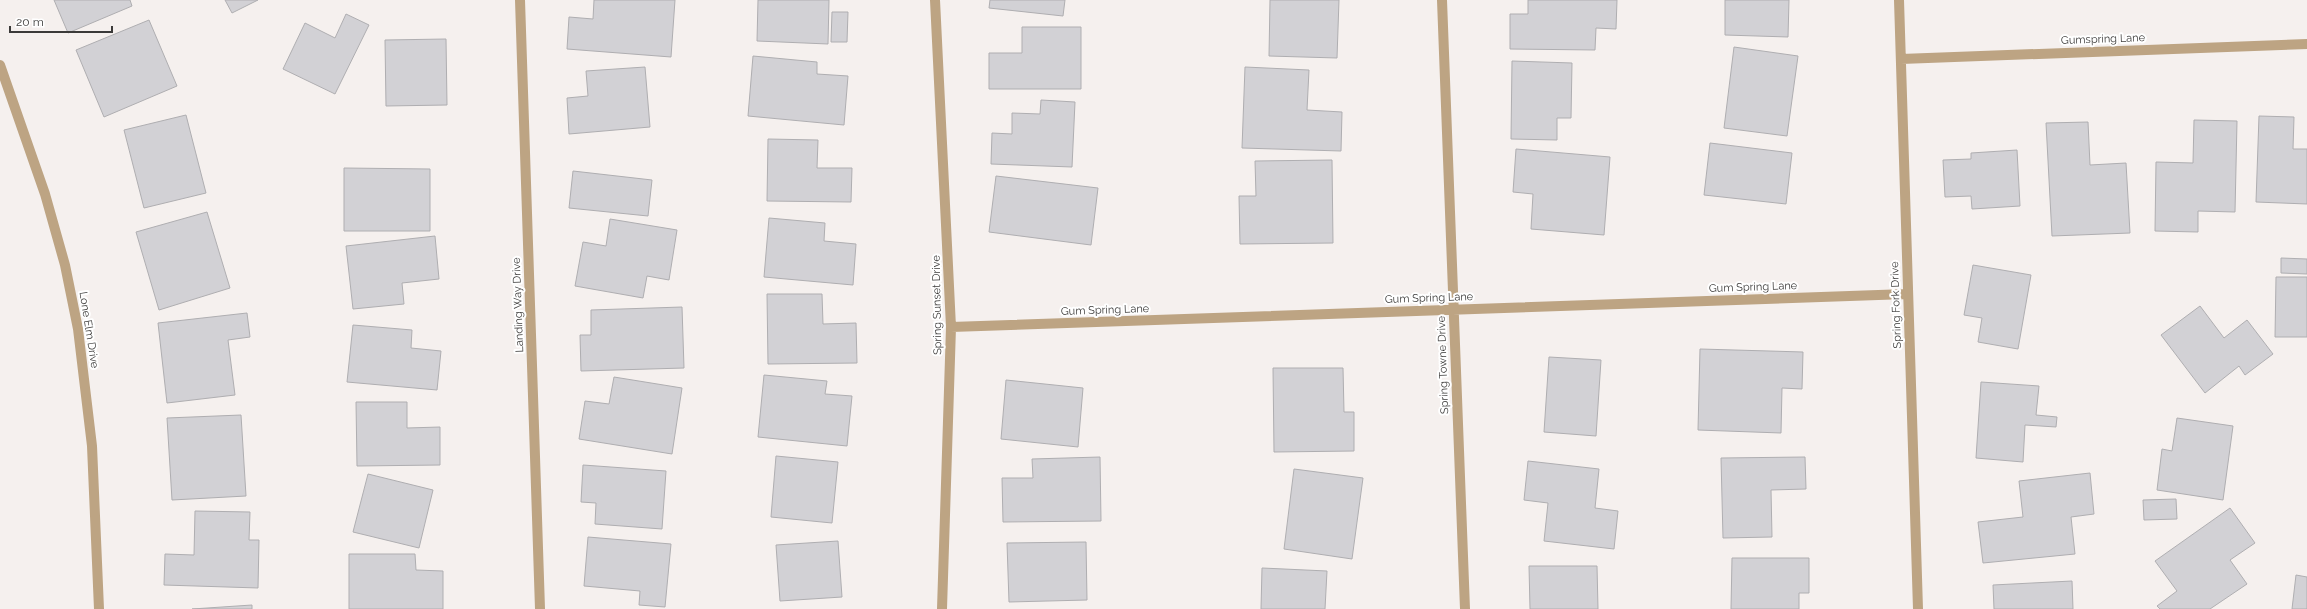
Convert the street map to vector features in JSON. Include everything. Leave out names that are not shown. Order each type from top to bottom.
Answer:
[{"type":"street","name":"Landing Way Drive","points":[[520,0],[540,609]]},
{"type":"street","name":"Spring Sunset Drive","points":[[935,0],[951,327],[942,609]]},
{"type":"street","name":"Spring Towne Drive","points":[[1442,0],[1465,609]]},
{"type":"street","name":"Spring Fork Drive","points":[[1899,0],[1918,609]]},
{"type":"street","name":"Gumspring Lane","points":[[1900,59],[2307,44]]},
{"type":"street","name":"Lone Elm Drive","points":[[0,65],[45,194],[65,265],[78,329],[92,446],[99,609]]},
{"type":"street","name":"Gum Spring Lane","points":[[951,327],[1907,294]]},
{"type":"building","points":[[54,0],[130,0],[132,6],[68,33]]},
{"type":"building","points":[[225,0],[258,0],[232,13]]},
{"type":"building","points":[[594,0],[675,0],[671,57],[567,49],[569,17],[593,19]]},
{"type":"building","points":[[758,0],[829,0],[828,44],[757,41]]},
{"type":"building","points":[[990,0],[1065,0],[1063,16],[989,8]]},
{"type":"building","points":[[1270,0],[1339,0],[1337,58],[1269,56]]},
{"type":"building","points":[[1528,0],[1617,0],[1616,29],[1596,28],[1595,50],[1510,49],[1510,14],[1528,14]]},
{"type":"building","points":[[1725,0],[1789,0],[1788,37],[1725,35]]},
{"type":"building","points":[[832,12],[848,12],[847,42],[831,42]]},
{"type":"building","points":[[346,14],[369,25],[335,94],[283,69],[305,23],[335,38]]},
{"type":"building","points":[[149,20],[177,86],[104,117],[76,50]]},
{"type":"building","points":[[1022,27],[1081,27],[1081,89],[989,89],[989,53],[1022,53]]},
{"type":"building","points":[[446,39],[447,105],[386,106],[385,40]]},
{"type":"building","points":[[1734,47],[1798,56],[1787,136],[1724,128]]},
{"type":"building","points":[[753,56],[817,62],[817,74],[848,76],[844,125],[748,116]]},
{"type":"building","points":[[1512,61],[1572,63],[1571,118],[1557,118],[1557,140],[1511,139]]},
{"type":"building","points":[[645,67],[650,127],[569,134],[567,98],[588,96],[586,71]]},
{"type":"building","points":[[1245,67],[1309,70],[1307,110],[1342,112],[1341,151],[1242,148]]},
{"type":"building","points":[[1041,100],[1075,102],[1072,167],[991,164],[992,133],[1012,134],[1012,113],[1040,114]]},
{"type":"building","points":[[186,115],[206,193],[144,208],[124,130]]},
{"type":"building","points":[[2259,116],[2294,117],[2293,149],[2307,149],[2307,204],[2256,202]]},
{"type":"building","points":[[2194,120],[2237,121],[2235,212],[2198,211],[2198,232],[2155,231],[2156,162],[2193,163]]},
{"type":"building","points":[[2088,122],[2090,165],[2126,163],[2130,233],[2052,236],[2046,123]]},
{"type":"building","points":[[768,139],[818,140],[817,168],[852,168],[851,202],[767,201]]},
{"type":"building","points":[[1710,143],[1792,153],[1786,204],[1704,195]]},
{"type":"building","points":[[1516,149],[1610,157],[1604,235],[1531,229],[1533,194],[1513,192]]},
{"type":"building","points":[[2017,150],[2020,206],[1972,209],[1971,196],[1945,197],[1943,160],[1971,159],[1971,153]]},
{"type":"building","points":[[1332,160],[1333,243],[1240,244],[1239,196],[1256,196],[1255,161]]},
{"type":"building","points":[[344,168],[430,169],[430,231],[344,231]]},
{"type":"building","points":[[573,171],[652,180],[648,216],[569,208]]},
{"type":"building","points":[[996,176],[1098,188],[1091,245],[989,232]]},
{"type":"building","points":[[207,212],[230,288],[159,310],[136,232]]},
{"type":"building","points":[[769,218],[825,223],[824,241],[856,244],[853,285],[764,277]]},
{"type":"building","points":[[610,219],[677,230],[669,280],[647,276],[643,298],[575,286],[583,242],[606,246]]},
{"type":"building","points":[[435,236],[439,279],[402,283],[404,304],[353,309],[346,246]]},
{"type":"building","points":[[2281,258],[2307,259],[2307,274],[2281,273]]},
{"type":"building","points":[[1973,265],[2031,275],[2018,349],[1978,342],[1982,318],[1964,315]]},
{"type":"building","points":[[2276,277],[2307,277],[2307,337],[2275,337]]},
{"type":"building","points":[[767,294],[822,294],[823,324],[856,323],[857,363],[768,364]]},
{"type":"building","points":[[2200,306],[2224,338],[2247,320],[2273,354],[2245,375],[2239,366],[2205,393],[2161,335]]},
{"type":"building","points":[[682,307],[684,368],[581,371],[580,335],[591,335],[591,310]]},
{"type":"building","points":[[247,313],[250,337],[228,340],[235,395],[167,403],[158,323]]},
{"type":"building","points":[[353,325],[412,330],[411,348],[441,351],[437,390],[347,382]]},
{"type":"building","points":[[1700,349],[1803,352],[1802,389],[1782,388],[1781,433],[1698,430]]},
{"type":"building","points":[[1549,357],[1601,360],[1596,436],[1544,432]]},
{"type":"building","points":[[1273,368],[1343,368],[1344,412],[1354,412],[1354,451],[1274,452]]},
{"type":"building","points":[[764,375],[827,381],[825,394],[852,396],[847,446],[758,437]]},
{"type":"building","points":[[614,377],[682,388],[672,454],[579,439],[585,401],[609,404]]},
{"type":"building","points":[[1006,380],[1083,388],[1078,447],[1001,439]]},
{"type":"building","points":[[1981,382],[2039,386],[2036,415],[2057,417],[2056,427],[2025,425],[2023,462],[1976,458]]},
{"type":"building","points":[[356,402],[407,402],[407,428],[440,427],[440,465],[357,466]]},
{"type":"building","points":[[241,415],[246,496],[172,500],[167,418]]},
{"type":"building","points":[[2177,418],[2233,426],[2223,500],[2157,490],[2162,449],[2172,451]]},
{"type":"building","points":[[776,456],[838,462],[832,523],[771,517]]},
{"type":"building","points":[[1100,457],[1101,521],[1003,522],[1002,478],[1033,478],[1032,459]]},
{"type":"building","points":[[1805,457],[1806,489],[1771,490],[1772,537],[1723,538],[1721,458]]},
{"type":"building","points":[[1528,461],[1599,469],[1595,508],[1618,511],[1614,549],[1544,541],[1548,503],[1524,500]]},
{"type":"building","points":[[583,465],[666,471],[662,529],[595,524],[596,503],[581,502]]},
{"type":"building","points":[[1294,469],[1363,478],[1352,559],[1284,549]]},
{"type":"building","points":[[2090,473],[2094,514],[2071,517],[2075,554],[1983,563],[1978,522],[2023,517],[2019,481]]},
{"type":"building","points":[[368,474],[433,490],[419,548],[353,532]]},
{"type":"building","points":[[2176,499],[2177,519],[2144,520],[2143,500]]},
{"type":"building","points":[[2230,508],[2255,543],[2230,560],[2247,584],[2210,609],[2160,609],[2157,606],[2177,591],[2155,561]]},
{"type":"building","points":[[195,511],[250,512],[249,540],[259,540],[258,588],[164,585],[165,554],[194,555]]},
{"type":"building","points":[[588,537],[671,544],[665,607],[639,605],[640,591],[584,586]]},
{"type":"building","points":[[838,541],[842,597],[780,601],[776,545]]},
{"type":"building","points":[[1086,542],[1087,600],[1009,602],[1007,543]]},
{"type":"building","points":[[349,554],[415,554],[416,570],[443,571],[443,609],[349,609]]},
{"type":"building","points":[[1732,558],[1809,558],[1809,593],[1799,593],[1799,609],[1731,609]]},
{"type":"building","points":[[1529,566],[1597,566],[1598,609],[1530,609]]},
{"type":"building","points":[[1262,568],[1327,571],[1325,609],[1261,609]]},
{"type":"building","points":[[2296,575],[2307,577],[2307,609],[2292,609]]},
{"type":"building","points":[[2072,581],[2073,609],[1994,609],[1993,585]]},
{"type":"building","points":[[252,605],[252,609],[192,609]]}]
